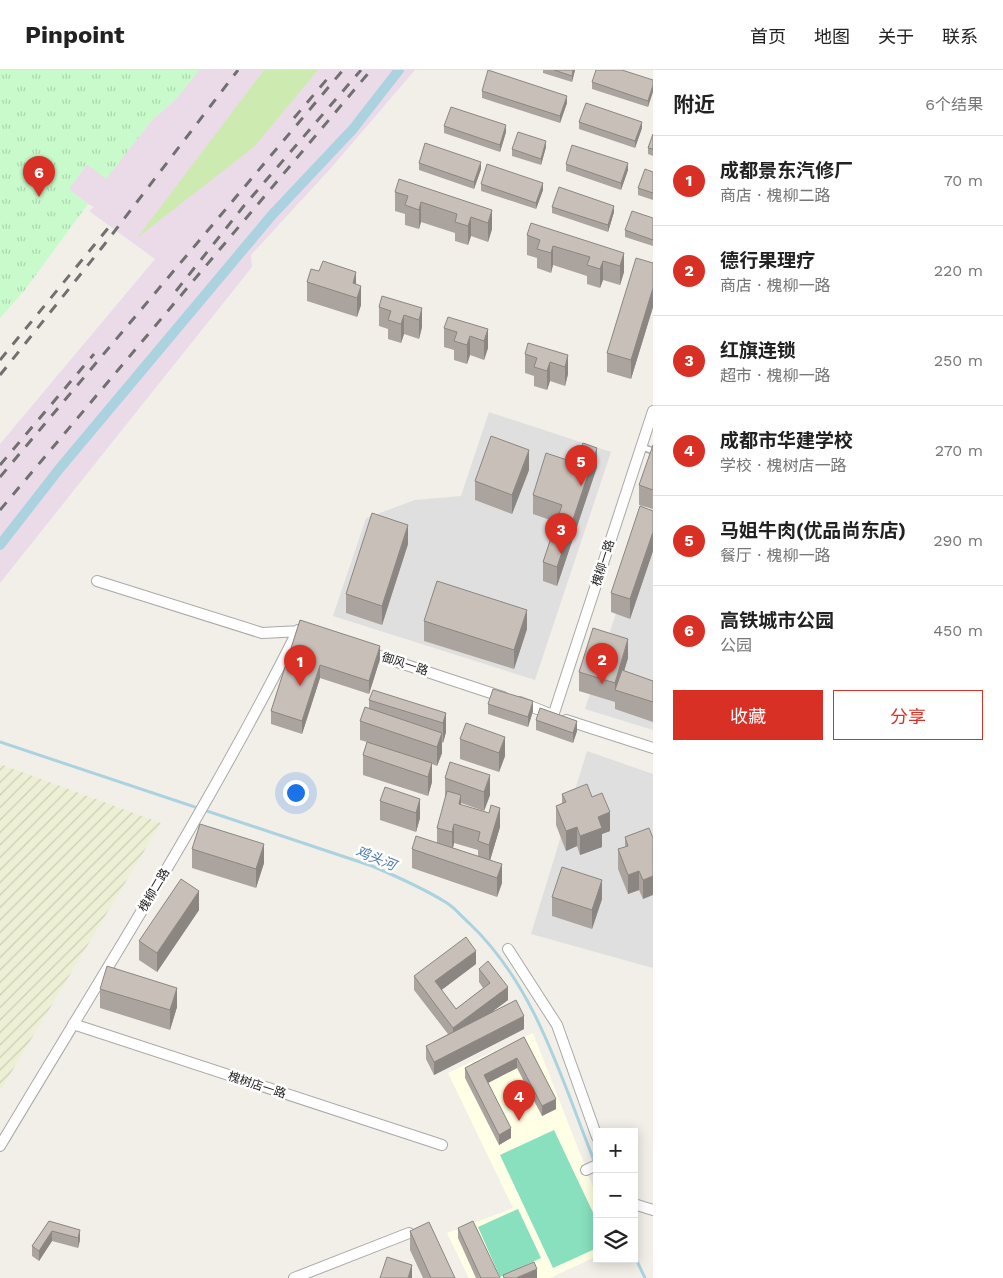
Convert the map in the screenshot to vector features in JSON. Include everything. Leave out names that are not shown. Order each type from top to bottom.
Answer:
[{"type":"street","name":"槐柳一路","points":[[553,716],[653,411]]},
{"type":"street","name":"槐柳二路","points":[[0,1146],[195,823],[303,631],[262,633],[97,581]]},
{"type":"street","name":"御风一路","points":[[354,648],[540,708],[553,716],[653,748]]},
{"type":"street","points":[[508,949],[557,1025],[594,1128]]},
{"type":"street","name":"槐树店一路","points":[[73,1024],[442,1145]]},
{"type":"street","points":[[586,1170],[593,1167]]},
{"type":"street","points":[[638,1205],[653,1210]]},
{"type":"street","points":[[294,1278],[409,1233]]},
{"type":"lane","points":[[642,447],[653,451]]},
{"type":"shaded area","points":[[199,70],[415,70],[331,168],[251,255],[252,267],[0,583],[0,444],[155,259],[89,211],[94,207],[68,189],[87,164],[106,178],[152,120],[177,98]]},
{"type":"shaded area","points":[[489,412],[611,452],[535,680],[333,616],[366,518],[415,500],[461,496]]},
{"type":"shaded area","points":[[653,499],[653,730],[585,709]]},
{"type":"shaded area","points":[[587,751],[653,774],[653,968],[531,934]]},
{"type":"shaded area","points":[[0,764],[161,823],[0,1091]]},
{"type":"shaded area","points":[[533,1033],[593,1187],[593,1258],[550,1278],[469,1278],[447,1233],[513,1208],[448,1073]]},
{"type":"green space","points":[[0,70],[199,70],[177,98],[152,120],[106,179],[87,164],[69,189],[88,204],[24,291],[0,318]]},
{"type":"green space","points":[[264,70],[318,70],[254,147],[137,238]]},
{"type":"green space","points":[[554,1130],[593,1213],[593,1250],[553,1268],[500,1155]]},
{"type":"green space","points":[[518,1209],[541,1258],[500,1277],[478,1227]]},
{"type":"building","points":[[488,70],[567,96],[560,116],[482,91]]},
{"type":"building","points":[[554,70],[573,70],[572,76]]},
{"type":"building","points":[[596,70],[622,70],[653,80],[648,101],[592,82]]},
{"type":"building","points":[[586,103],[642,122],[635,141],[579,122]]},
{"type":"building","points":[[451,107],[506,125],[500,145],[444,126]]},
{"type":"building","points":[[518,132],[546,141],[541,159],[512,149]]},
{"type":"building","points":[[653,134],[653,149],[648,148]]},
{"type":"building","points":[[425,143],[481,162],[474,182],[419,163]]},
{"type":"building","points":[[572,145],[628,163],[621,183],[566,164]]},
{"type":"building","points":[[487,164],[543,183],[536,203],[481,184]]},
{"type":"building","points":[[645,169],[653,172],[653,193],[638,188]]},
{"type":"building","points":[[399,179],[492,210],[488,223],[471,217],[468,226],[455,222],[457,214],[421,202],[419,210],[405,205],[408,196],[395,192]]},
{"type":"building","points":[[559,187],[614,206],[608,225],[552,207]]},
{"type":"building","points":[[632,211],[653,218],[653,240],[625,230]]},
{"type":"building","points":[[531,223],[624,253],[620,266],[603,261],[600,269],[587,265],[590,257],[553,246],[551,253],[537,249],[540,240],[527,235]]},
{"type":"building","points":[[636,258],[653,263],[653,288],[631,360],[607,353]]},
{"type":"building","points":[[323,261],[356,272],[353,283],[361,286],[357,298],[307,282],[311,269],[319,271]]},
{"type":"building","points":[[382,296],[422,308],[419,320],[404,315],[401,324],[388,320],[391,311],[379,307]]},
{"type":"building","points":[[448,317],[488,329],[484,341],[470,336],[467,345],[454,341],[457,332],[444,328]]},
{"type":"building","points":[[528,343],[568,355],[565,367],[550,362],[547,371],[534,367],[537,358],[525,354]]},
{"type":"building","points":[[491,436],[529,450],[512,495],[475,481]]},
{"type":"building","points":[[583,443],[597,448],[557,567],[543,562],[562,505],[533,495],[546,453],[576,463]]},
{"type":"building","points":[[653,445],[653,490],[639,485]]},
{"type":"building","points":[[640,506],[653,511],[653,532],[630,599],[611,593]]},
{"type":"building","points":[[372,513],[408,525],[382,606],[346,594]]},
{"type":"building","points":[[437,581],[527,610],[514,650],[424,621]]},
{"type":"building","points":[[300,620],[380,646],[369,681],[320,665],[302,721],[271,711]]},
{"type":"building","points":[[593,628],[628,639],[615,683],[579,672]]},
{"type":"building","points":[[622,670],[653,681],[653,702],[615,690]]},
{"type":"building","points":[[493,689],[533,701],[528,717],[488,704]]},
{"type":"building","points":[[373,690],[446,713],[443,723],[369,700]]},
{"type":"building","points":[[365,707],[442,733],[437,747],[360,721]]},
{"type":"building","points":[[540,708],[577,721],[573,733],[536,720]]},
{"type":"building","points":[[466,723],[505,737],[499,753],[460,739]]},
{"type":"building","points":[[367,742],[432,763],[428,777],[363,755]]},
{"type":"building","points":[[450,762],[490,775],[484,792],[445,778]]},
{"type":"building","points":[[587,784],[592,797],[602,793],[610,812],[598,817],[602,828],[580,836],[577,827],[566,831],[556,806],[566,802],[562,794]]},
{"type":"building","points":[[385,787],[420,799],[416,813],[380,801]]},
{"type":"building","points":[[447,791],[461,795],[459,804],[489,813],[491,805],[500,808],[489,845],[478,841],[480,832],[454,824],[452,832],[437,828]]},
{"type":"building","points":[[200,824],[264,844],[256,869],[192,849]]},
{"type":"building","points":[[649,828],[653,838],[653,876],[643,880],[639,871],[628,875],[618,849],[628,846],[625,837]]},
{"type":"building","points":[[416,836],[502,864],[497,878],[412,849]]},
{"type":"building","points":[[562,867],[602,880],[592,910],[552,897]]},
{"type":"building","points":[[181,879],[199,891],[157,953],[139,941]]},
{"type":"building","points":[[466,937],[476,951],[435,981],[456,1009],[490,983],[479,969],[488,961],[508,987],[453,1028],[414,976]]},
{"type":"building","points":[[107,966],[177,988],[170,1010],[100,989]]},
{"type":"building","points":[[516,1000],[524,1016],[434,1062],[426,1046]]},
{"type":"building","points":[[524,1037],[556,1099],[542,1106],[517,1058],[484,1075],[511,1128],[499,1135],[465,1068]]},
{"type":"building","points":[[49,1221],[80,1230],[78,1238],[52,1231],[39,1251],[32,1246]]},
{"type":"building","points":[[473,1221],[500,1278],[481,1278],[458,1228]]},
{"type":"building","points":[[429,1222],[455,1278],[431,1278],[410,1231]]},
{"type":"building","points":[[387,1257],[412,1265],[408,1278],[380,1278]]},
{"type":"building","points":[[534,1262],[537,1269],[516,1278],[504,1278],[503,1275]]},
{"type":"waterway","points":[[0,545],[60,468],[272,215],[353,129],[399,70]]},
{"type":"waterway","name":"鸡头河","points":[[0,742],[372,866],[420,888],[450,905],[492,948],[530,1005],[545,1036],[593,1158]]},
{"type":"waterway","name":"鸡头河","points":[[638,1263],[645,1278]]},
{"type":"railway","points":[[0,375],[104,245],[238,70]]},
{"type":"railway","points":[[0,477],[343,70]]},
{"type":"railway","points":[[176,291],[243,207],[361,70]]},
{"type":"railway","points":[[0,510],[371,70]]},
{"type":"railway","points":[[294,118],[328,78]]},
{"type":"railway","points":[[0,360],[109,227]]},
{"type":"railway","points":[[0,465],[94,354]]},
{"type":"place","name":"高铁城市公园","points":[[39,197]]},
{"type":"place","name":"马姐牛肉(优品尚东店)","points":[[581,486]]},
{"type":"place","name":"红旗连锁","points":[[561,554]]},
{"type":"place","name":"德行果理疗","points":[[602,684]]},
{"type":"place","name":"成都景东汽修厂","points":[[300,686]]},
{"type":"place","name":"成都市华建学校","points":[[519,1121]]}]
